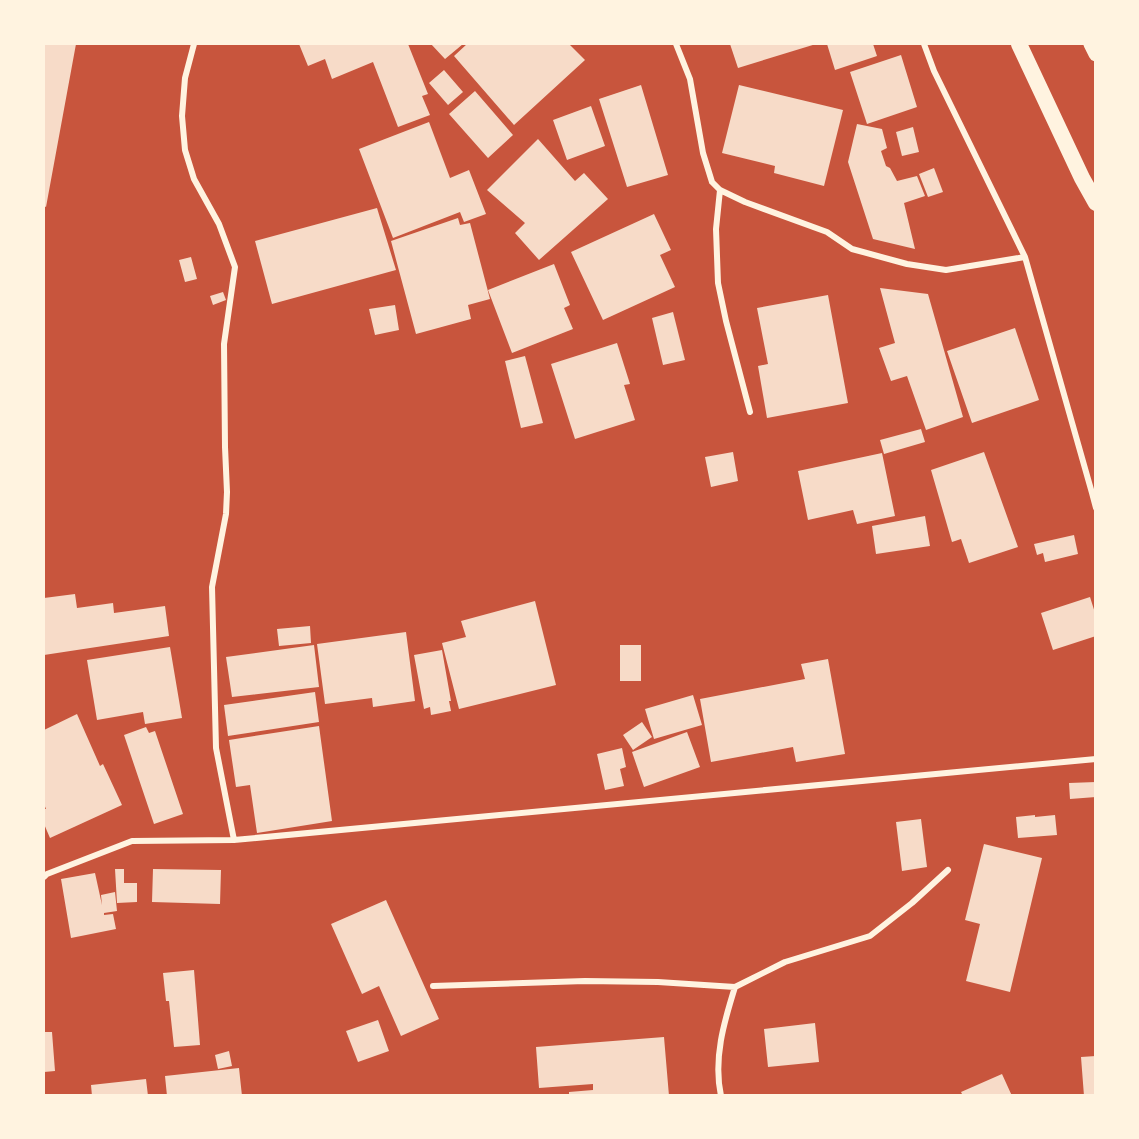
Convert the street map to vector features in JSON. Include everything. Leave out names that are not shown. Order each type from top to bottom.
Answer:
[{"type":"highway","points":[[1019,44],[1095,203]]},
{"type":"main road","points":[[1091,44],[1095,54]]},
{"type":"street","points":[[194,44],[184,78],[182,116],[185,150],[194,179],[219,224],[235,267],[224,344],[226,514],[212,587],[216,748],[234,840]]},
{"type":"street","points":[[676,44],[690,79],[703,153],[712,182],[720,190],[745,202],[827,232],[852,249],[907,264],[946,270],[1025,257]]},
{"type":"street","points":[[924,44],[934,71],[1025,257],[1095,508]]},
{"type":"street","points":[[720,190],[716,229],[718,283],[750,412]]},
{"type":"street","points":[[44,877],[132,841],[234,840],[1095,759]]},
{"type":"street","points":[[433,986],[647,981],[735,987],[785,962],[870,936],[912,903],[948,870]]},
{"type":"street","points":[[720,1095],[717,1079],[722,1030],[735,987]]},
{"type":"building","points":[[44,44],[76,44],[46,207],[44,206]]},
{"type":"building","points":[[299,44],[408,44],[428,94],[422,96],[430,115],[398,127],[373,62],[332,79],[325,59],[308,66]]},
{"type":"building","points":[[431,44],[463,44],[445,59]]},
{"type":"building","points":[[467,44],[569,44],[585,60],[514,125],[454,56]]},
{"type":"building","points":[[730,44],[816,44],[738,68]]},
{"type":"building","points":[[827,44],[873,44],[877,56],[835,70]]},
{"type":"building","points":[[901,55],[917,107],[867,124],[850,72]]},
{"type":"building","points":[[444,70],[463,92],[448,105],[429,83]]},
{"type":"building","points":[[641,85],[668,175],[627,187],[599,99]]},
{"type":"building","points":[[739,85],[843,110],[824,186],[774,173],[775,166],[722,153]]},
{"type":"building","points":[[475,91],[513,135],[488,158],[449,114]]},
{"type":"building","points":[[591,106],[605,146],[567,160],[553,120]]},
{"type":"building","points":[[429,122],[450,178],[469,170],[486,214],[464,222],[460,212],[393,238],[359,149]]},
{"type":"building","points":[[857,124],[882,129],[887,148],[881,151],[886,166],[890,168],[897,181],[917,176],[925,196],[904,203],[915,249],[873,239],[848,162]]},
{"type":"building","points":[[913,127],[919,152],[902,156],[896,132]]},
{"type":"building","points":[[538,139],[575,181],[584,173],[608,199],[539,260],[515,233],[525,223],[487,190]]},
{"type":"building","points":[[934,168],[943,192],[928,197],[919,174]]},
{"type":"building","points":[[377,208],[396,270],[272,304],[255,241]]},
{"type":"building","points":[[654,214],[671,250],[660,255],[675,287],[603,320],[571,252]]},
{"type":"building","points":[[458,218],[460,225],[470,223],[490,299],[468,305],[471,319],[416,334],[391,241]]},
{"type":"building","points":[[191,257],[197,279],[185,282],[179,260]]},
{"type":"building","points":[[554,264],[570,305],[564,308],[573,329],[512,353],[488,290]]},
{"type":"building","points":[[880,288],[928,294],[963,417],[926,430],[907,376],[891,381],[879,348],[895,343]]},
{"type":"building","points":[[223,292],[226,300],[213,305],[210,296]]},
{"type":"building","points":[[828,295],[848,403],[767,418],[758,366],[768,364],[757,308]]},
{"type":"building","points":[[395,305],[399,330],[375,335],[369,309]]},
{"type":"building","points":[[673,312],[685,360],[663,365],[652,318]]},
{"type":"building","points":[[1015,328],[1039,400],[972,423],[947,351]]},
{"type":"building","points":[[617,343],[630,384],[624,385],[635,420],[575,439],[551,364]]},
{"type":"building","points":[[525,356],[543,423],[521,428],[505,361]]},
{"type":"building","points":[[921,429],[925,442],[884,454],[880,440]]},
{"type":"building","points":[[733,452],[738,481],[711,487],[705,457]]},
{"type":"building","points":[[984,452],[1018,547],[969,563],[961,539],[952,542],[931,470]]},
{"type":"building","points":[[882,453],[895,516],[857,524],[853,510],[808,520],[798,471]]},
{"type":"building","points":[[925,516],[930,546],[876,554],[872,526]]},
{"type":"building","points":[[1074,535],[1078,554],[1045,562],[1043,553],[1037,555],[1034,544]]},
{"type":"building","points":[[75,594],[77,608],[113,603],[114,613],[165,606],[169,636],[44,655],[44,598]]},
{"type":"building","points":[[1090,597],[1096,616],[1096,636],[1053,650],[1041,613]]},
{"type":"building","points":[[535,601],[556,685],[459,709],[442,643],[466,637],[461,621]]},
{"type":"building","points":[[310,626],[311,643],[279,646],[277,629]]},
{"type":"building","points":[[406,632],[415,701],[373,707],[372,698],[325,704],[317,644]]},
{"type":"building","points":[[314,645],[319,687],[232,697],[226,657]]},
{"type":"building","points":[[620,645],[641,645],[641,681],[620,681]]},
{"type":"building","points":[[170,647],[182,718],[145,724],[143,712],[97,720],[87,660]]},
{"type":"building","points":[[442,650],[451,711],[431,715],[430,707],[424,709],[414,655]]},
{"type":"building","points":[[828,659],[845,754],[796,762],[793,747],[711,762],[700,699],[805,679],[801,664]]},
{"type":"building","points":[[315,692],[319,722],[228,736],[224,705]]},
{"type":"building","points":[[693,695],[702,725],[654,739],[645,709]]},
{"type":"building","points":[[77,714],[100,766],[103,764],[122,805],[50,838],[44,824],[44,809],[46,809],[44,804],[44,730]]},
{"type":"building","points":[[642,722],[652,737],[633,750],[623,735]]},
{"type":"building","points":[[319,726],[332,821],[257,833],[250,785],[236,787],[229,740]]},
{"type":"building","points":[[146,727],[149,733],[155,731],[183,814],[154,824],[124,735]]},
{"type":"building","points":[[687,732],[700,767],[644,787],[632,752]]},
{"type":"building","points":[[622,748],[626,767],[620,769],[624,786],[605,790],[597,754]]},
{"type":"building","points":[[1096,782],[1096,797],[1070,799],[1069,783]]},
{"type":"building","points":[[1035,815],[1035,817],[1055,815],[1057,835],[1018,838],[1016,817]]},
{"type":"building","points":[[921,819],[927,867],[902,871],[896,822]]},
{"type":"building","points":[[984,844],[1042,858],[1010,992],[966,981],[980,924],[965,920]]},
{"type":"building","points":[[115,869],[124,869],[124,883],[137,883],[137,902],[117,903]]},
{"type":"building","points":[[153,869],[221,870],[220,904],[152,902]]},
{"type":"building","points":[[95,873],[102,905],[101,895],[115,892],[117,911],[104,913],[104,915],[113,914],[116,929],[71,938],[61,879]]},
{"type":"building","points":[[386,900],[439,1019],[401,1036],[379,986],[362,994],[331,924]]},
{"type":"building","points":[[194,970],[200,1045],[174,1047],[169,1001],[166,1001],[163,973]]},
{"type":"building","points":[[378,1020],[389,1051],[358,1062],[346,1031]]},
{"type":"building","points":[[815,1023],[819,1062],[768,1067],[764,1029]]},
{"type":"building","points":[[44,1032],[52,1032],[55,1071],[44,1072]]},
{"type":"building","points":[[664,1037],[669,1096],[569,1096],[569,1092],[593,1090],[593,1084],[539,1088],[536,1047]]},
{"type":"building","points":[[229,1051],[232,1066],[218,1069],[215,1055]]},
{"type":"building","points":[[1096,1056],[1096,1096],[1084,1096],[1081,1057]]},
{"type":"building","points":[[239,1068],[242,1096],[167,1096],[165,1076]]},
{"type":"building","points":[[1002,1074],[1012,1096],[963,1096],[961,1092]]},
{"type":"building","points":[[146,1079],[148,1096],[92,1096],[91,1085]]}]
